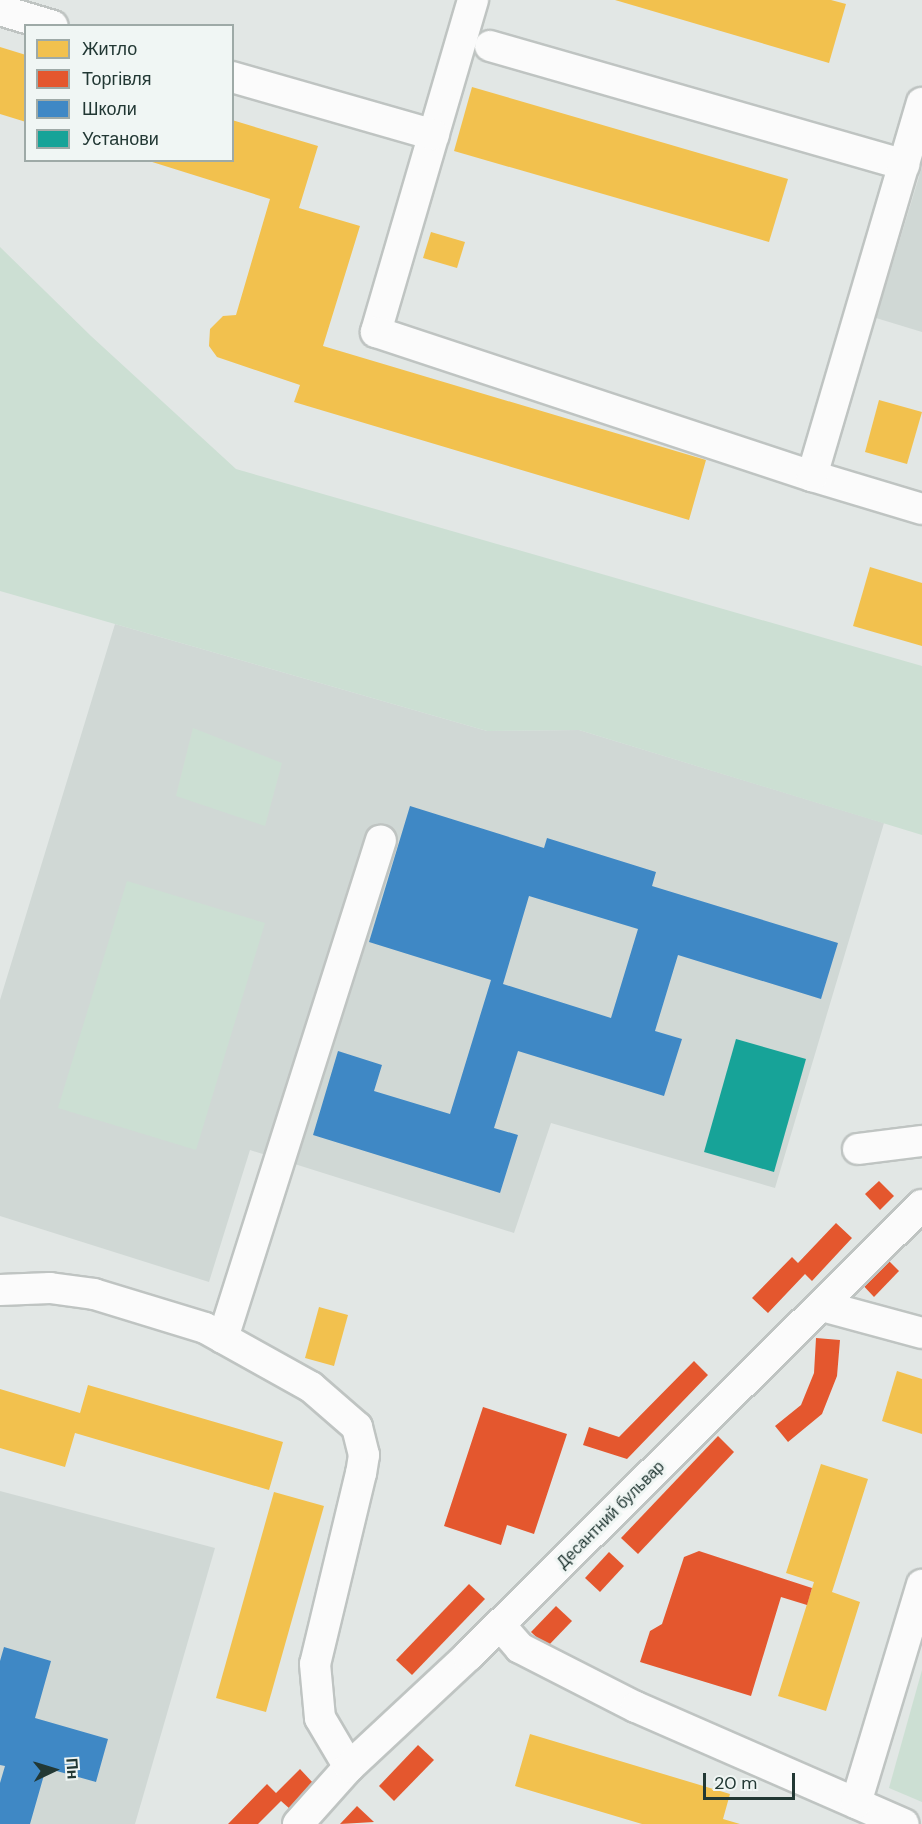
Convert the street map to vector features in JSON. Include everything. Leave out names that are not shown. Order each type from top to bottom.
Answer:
[{"type":"street","points":[[473,0],[376,332],[812,476],[922,509]]},
{"type":"street","points":[[0,10],[46,24]]},
{"type":"street","points":[[490,46],[904,165]]},
{"type":"street","points":[[234,78],[434,135]]},
{"type":"street","points":[[812,476],[922,104]]},
{"type":"street","points":[[223,1338],[381,840]]},
{"type":"street","points":[[858,1149],[922,1141]]},
{"type":"street","name":"Десантний бульвар","points":[[297,1824],[349,1767],[500,1625],[922,1205]]},
{"type":"street","points":[[0,1290],[50,1288],[94,1294],[205,1328],[311,1386],[357,1427],[362,1439],[364,1455],[361,1473],[315,1664],[320,1718],[349,1767]]},
{"type":"street","points":[[822,1306],[922,1333]]},
{"type":"street","points":[[856,1803],[922,1585]]},
{"type":"street","points":[[500,1625],[520,1648],[626,1702],[904,1824]]},
{"type":"shaded area","points":[[922,167],[922,332],[876,318]]},
{"type":"shaded area","points":[[115,624],[487,731],[579,730],[884,823],[775,1188],[551,1123],[514,1233],[250,1150],[209,1282],[0,1216],[0,1000]]},
{"type":"shaded area","points":[[0,1491],[215,1548],[135,1824],[0,1824]]},
{"type":"green space","points":[[0,247],[91,336],[236,469],[922,666],[922,835],[579,730],[487,731],[0,591]]},
{"type":"green space","points":[[193,728],[282,763],[265,826],[176,796]]},
{"type":"green space","points":[[127,881],[265,923],[196,1150],[58,1108]]},
{"type":"green space","points":[[922,1670],[922,1802],[889,1788]]},
{"type":"building: Житло","points":[[615,0],[831,0],[846,4],[829,63]]},
{"type":"building: Житло","points":[[0,47],[24,54],[24,121],[0,114]]},
{"type":"building: Житло","points":[[472,87],[788,179],[769,242],[454,151]]},
{"type":"building: Житло","points":[[234,121],[318,146],[299,208],[360,226],[323,346],[706,460],[689,520],[294,402],[300,385],[217,357],[209,346],[210,329],[223,316],[236,315],[270,199],[152,162],[234,162]]},
{"type":"building: Житло","points":[[431,232],[465,242],[457,268],[423,258]]},
{"type":"building: Житло","points":[[879,400],[922,412],[907,464],[865,452]]},
{"type":"building: Житло","points":[[870,567],[922,583],[922,646],[853,626]]},
{"type":"building: Житло","points":[[319,1307],[348,1315],[334,1366],[305,1358]]},
{"type":"building: Житло","points":[[897,1371],[922,1379],[922,1434],[882,1421]]},
{"type":"building: Житло","points":[[88,1385],[283,1442],[269,1490],[75,1433],[65,1467],[0,1448],[0,1389],[80,1413]]},
{"type":"building: Житло","points":[[821,1464],[868,1479],[832,1592],[860,1602],[826,1711],[778,1696],[814,1582],[786,1573]]},
{"type":"building: Житло","points":[[274,1492],[324,1506],[266,1712],[216,1698]]},
{"type":"building: Житло","points":[[530,1734],[730,1794],[723,1819],[740,1824],[642,1824],[515,1786]]},
{"type":"building: Торгівля","points":[[879,1181],[894,1196],[880,1210],[865,1194]]},
{"type":"building: Торгівля","points":[[836,1223],[852,1238],[812,1281],[805,1274],[768,1313],[752,1298],[792,1257],[798,1263]]},
{"type":"building: Торгівля","points":[[884,1256],[899,1271],[874,1297],[859,1281]]},
{"type":"building: Торгівля","points":[[816,1338],[840,1340],[837,1376],[822,1414],[788,1442],[775,1426],[801,1405],[814,1373]]},
{"type":"building: Торгівля","points":[[694,1361],[708,1375],[627,1459],[583,1445],[589,1427],[619,1437]]},
{"type":"building: Торгівля","points":[[483,1407],[567,1434],[534,1534],[507,1525],[501,1545],[444,1526]]},
{"type":"building: Торгівля","points":[[718,1436],[734,1452],[638,1554],[621,1538]]},
{"type":"building: Торгівля","points":[[699,1551],[812,1588],[807,1605],[781,1597],[751,1696],[640,1662],[650,1631],[662,1624],[684,1557]]},
{"type":"building: Торгівля","points":[[609,1552],[624,1566],[600,1592],[585,1578]]},
{"type":"building: Торгівля","points":[[469,1584],[485,1599],[412,1675],[396,1660]]},
{"type":"building: Торгівля","points":[[556,1606],[572,1621],[547,1647],[531,1632]]},
{"type":"building: Торгівля","points":[[418,1745],[434,1760],[394,1801],[379,1786]]},
{"type":"building: Торгівля","points":[[300,1769],[314,1784],[290,1809],[281,1801],[258,1824],[228,1824],[267,1784],[276,1793]]},
{"type":"building: Торгівля","points":[[357,1806],[374,1822],[340,1824]]},
{"type":"building: Школи","points":[[410,806],[544,848],[547,838],[656,872],[652,886],[838,943],[821,999],[678,955],[655,1031],[682,1039],[664,1096],[518,1051],[494,1128],[518,1135],[500,1193],[313,1135],[338,1051],[382,1065],[374,1091],[450,1114],[491,980],[369,942]],"holes":[[[529,896],[638,929],[611,1018],[503,984]]]},
{"type":"building: Школи","points":[[4,1647],[51,1661],[35,1718],[108,1739],[96,1782],[46,1768],[30,1824],[0,1824],[0,1783],[5,1766],[0,1765],[0,1661]]},
{"type":"building: Установи","points":[[736,1039],[806,1059],[774,1172],[704,1152]]}]
